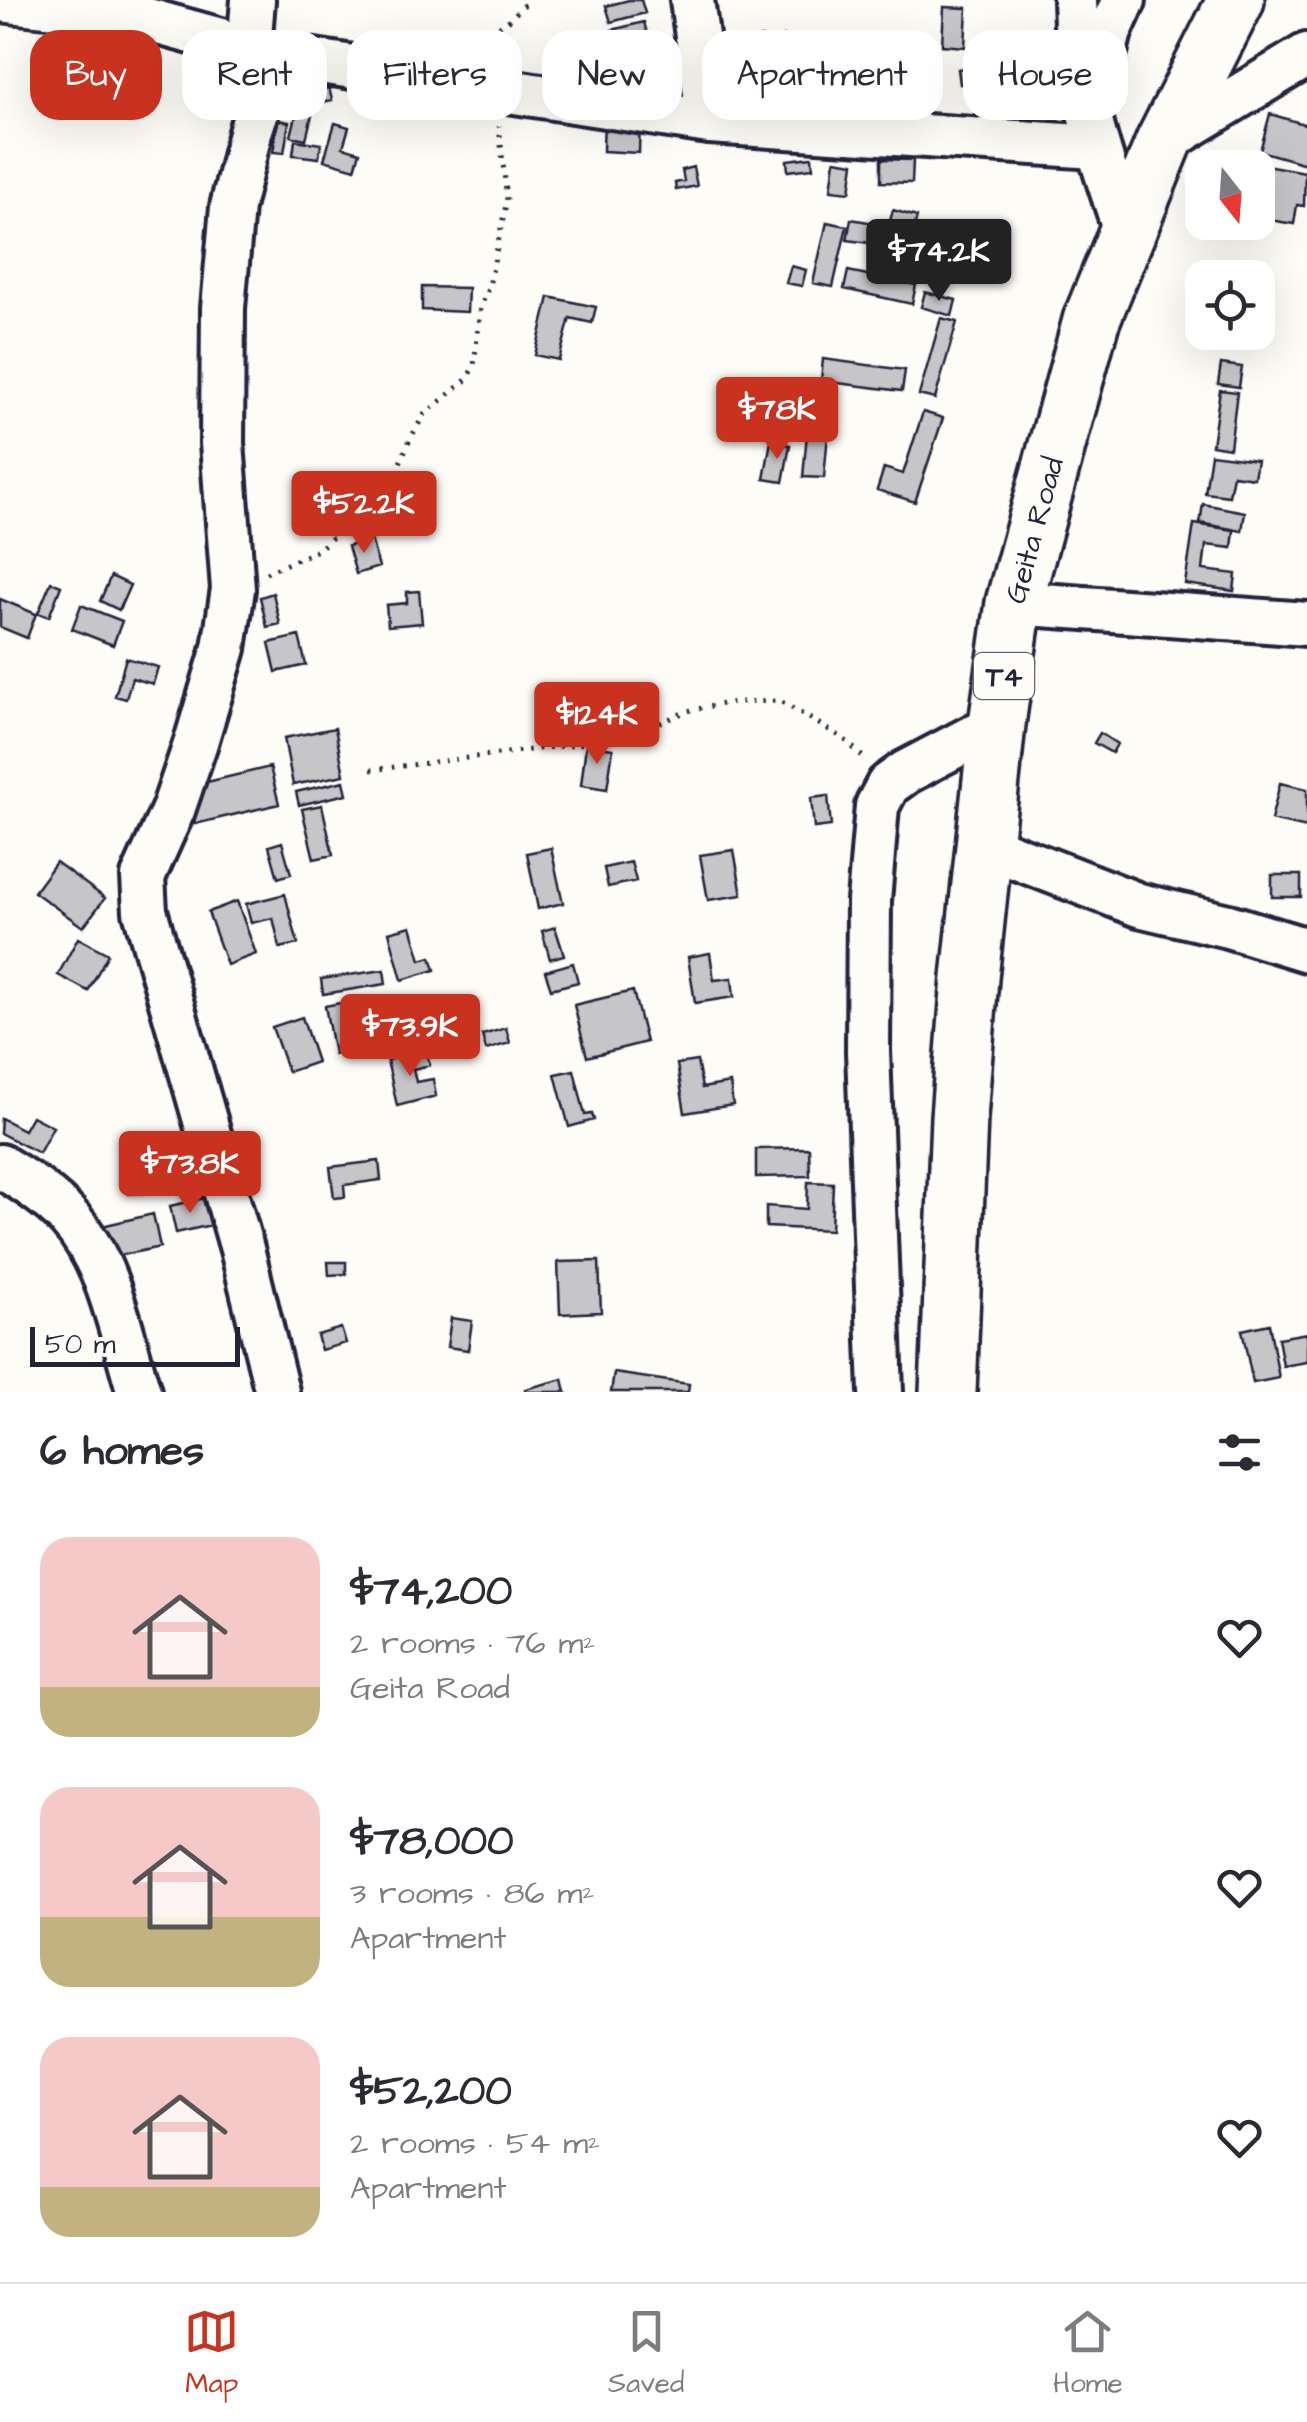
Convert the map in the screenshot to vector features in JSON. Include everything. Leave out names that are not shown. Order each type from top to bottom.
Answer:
[{"type":"highway","name":"Geita Road","points":[[948,1392],[960,1117],[984,846],[1014,604],[1091,322],[1164,142],[1236,0]]},
{"type":"street","points":[[0,0],[122,13],[183,30]]},
{"type":"street","points":[[253,0],[258,30]]},
{"type":"street","points":[[692,0],[709,122]]},
{"type":"street","points":[[1075,0],[1079,74],[1092,132],[1126,233]]},
{"type":"street","points":[[1092,132],[1110,32],[1124,0]]},
{"type":"street","points":[[1164,142],[1305,52]]},
{"type":"street","points":[[522,92],[709,122],[1092,132]]},
{"type":"street","points":[[249,120],[232,207],[223,308],[222,442],[233,588],[224,648],[196,742],[143,877],[145,910],[242,1249],[277,1392]]},
{"type":"street","points":[[1014,604],[1307,624]]},
{"type":"street","points":[[880,1392],[868,1051],[869,901],[877,806],[888,785],[997,724]]},
{"type":"street","points":[[984,846],[1139,904],[1307,950]]},
{"type":"street","points":[[0,1166],[37,1188],[71,1220],[100,1267],[139,1392]]},
{"type":"path","points":[[494,30],[529,0]]},
{"type":"path","points":[[233,588],[318,550],[342,529],[374,526],[410,439],[424,416],[466,380],[474,366],[480,309],[489,286],[507,200],[498,120]]},
{"type":"path","points":[[372,770],[626,738],[687,711],[733,702],[780,701],[843,738],[888,785]]},
{"type":"building","points":[[641,0],[645,13],[611,22],[606,6]]},
{"type":"building","points":[[944,7],[967,8],[963,47],[943,45]]},
{"type":"building","points":[[644,22],[646,30],[612,30]]},
{"type":"building","points":[[1270,114],[1307,125],[1306,164],[1275,155],[1275,150],[1260,150]]},
{"type":"building","points":[[278,120],[289,122],[284,153],[273,152]]},
{"type":"building","points":[[295,120],[311,120],[306,139],[291,136]]},
{"type":"building","points":[[604,120],[640,120],[639,153],[603,151]]},
{"type":"building","points":[[335,123],[349,127],[343,147],[360,152],[355,169],[324,160]]},
{"type":"building","points":[[295,140],[321,144],[319,158],[293,155]]},
{"type":"building","points":[[812,157],[813,168],[788,171],[787,160]]},
{"type":"building","points":[[881,159],[913,160],[912,183],[881,182]]},
{"type":"building","points":[[835,160],[854,163],[850,192],[831,190]]},
{"type":"building","points":[[693,167],[697,186],[676,190],[675,183],[684,181],[682,170]]},
{"type":"building","points":[[1275,167],[1305,172],[1304,206],[1297,205],[1294,224],[1275,221]]},
{"type":"building","points":[[893,210],[917,217],[902,276],[877,269]]},
{"type":"building","points":[[851,219],[880,224],[877,244],[847,240]]},
{"type":"building","points":[[827,222],[847,226],[833,287],[813,283]]},
{"type":"building","points":[[791,266],[806,270],[802,286],[786,283]]},
{"type":"building","points":[[848,271],[916,285],[912,304],[844,289]]},
{"type":"building","points":[[422,287],[468,288],[467,312],[422,310]]},
{"type":"building","points":[[925,292],[956,300],[952,316],[921,307]]},
{"type":"building","points":[[549,297],[596,307],[592,323],[570,318],[559,360],[535,355]]},
{"type":"building","points":[[941,318],[957,322],[935,399],[919,395]]},
{"type":"building","points":[[823,359],[905,370],[902,391],[821,381]]},
{"type":"building","points":[[1221,364],[1242,367],[1239,387],[1218,384]]},
{"type":"building","points":[[1220,390],[1237,392],[1230,448],[1212,445]]},
{"type":"building","points":[[923,412],[943,418],[915,502],[877,490],[884,468],[903,474]]},
{"type":"building","points":[[807,433],[828,434],[824,478],[803,477]]},
{"type":"building","points":[[771,441],[790,445],[783,482],[764,479]]},
{"type":"building","points":[[1211,454],[1257,460],[1254,478],[1233,475],[1229,496],[1205,493]]},
{"type":"building","points":[[1203,504],[1245,512],[1242,531],[1200,523]]},
{"type":"building","points":[[1194,524],[1234,530],[1232,548],[1206,545],[1203,570],[1236,574],[1234,591],[1185,584]]},
{"type":"building","points":[[371,539],[379,567],[356,574],[348,546]]},
{"type":"building","points":[[111,576],[130,585],[119,610],[100,601]]},
{"type":"building","points":[[51,582],[61,586],[49,617],[38,613]]},
{"type":"building","points":[[419,591],[422,623],[388,626],[386,605],[407,603],[407,592]]},
{"type":"building","points":[[273,593],[280,624],[267,627],[260,597]]},
{"type":"building","points":[[0,599],[36,614],[27,638],[0,627]]},
{"type":"building","points":[[81,605],[122,621],[113,645],[72,629]]},
{"type":"building","points":[[299,636],[306,665],[276,672],[269,643]]},
{"type":"building","points":[[126,658],[158,667],[153,684],[132,678],[126,699],[115,696]]},
{"type":"building","points":[[556,689],[561,721],[546,723],[542,691]]},
{"type":"building","points":[[335,728],[344,775],[293,785],[284,738]]},
{"type":"building","points":[[1100,733],[1117,744],[1112,753],[1094,743]]},
{"type":"building","points":[[586,745],[613,749],[607,789],[581,785]]},
{"type":"building","points":[[270,767],[279,804],[195,824],[186,787]]},
{"type":"building","points":[[344,781],[347,794],[299,805],[296,792]]},
{"type":"building","points":[[1280,783],[1307,789],[1307,828],[1271,820]]},
{"type":"building","points":[[828,796],[831,826],[814,828],[811,798]]},
{"type":"building","points":[[322,805],[333,855],[314,859],[302,809]]},
{"type":"building","points":[[282,842],[291,874],[278,878],[269,846]]},
{"type":"building","points":[[551,848],[563,903],[538,909],[527,853]]},
{"type":"building","points":[[734,850],[742,895],[708,900],[700,855]]},
{"type":"building","points":[[56,862],[105,898],[83,927],[34,892]]},
{"type":"building","points":[[631,862],[636,881],[608,887],[604,868]]},
{"type":"building","points":[[1272,875],[1301,875],[1301,897],[1272,897]]},
{"type":"building","points":[[285,894],[298,944],[280,948],[273,918],[251,923],[246,904]]},
{"type":"building","points":[[237,901],[256,954],[227,965],[208,912]]},
{"type":"building","points":[[411,926],[421,960],[431,957],[435,970],[402,980],[389,932]]},
{"type":"building","points":[[555,927],[564,955],[550,959],[542,931]]},
{"type":"building","points":[[78,938],[108,954],[88,991],[58,975]]},
{"type":"building","points":[[710,953],[714,980],[732,978],[734,997],[695,1003],[688,957]]},
{"type":"building","points":[[573,963],[578,982],[551,989],[545,971]]},
{"type":"building","points":[[384,970],[386,984],[323,994],[321,979]]},
{"type":"building","points":[[633,991],[646,1042],[587,1057],[574,1005]]},
{"type":"building","points":[[356,1000],[366,1048],[334,1054],[325,1006]]},
{"type":"building","points":[[302,1017],[317,1062],[288,1072],[272,1027]]},
{"type":"building","points":[[506,1028],[510,1043],[486,1050],[482,1035]]},
{"type":"building","points":[[426,1050],[430,1065],[413,1069],[416,1082],[433,1079],[436,1096],[397,1106],[387,1060]]},
{"type":"building","points":[[697,1061],[702,1088],[730,1083],[733,1105],[685,1113],[677,1064]]},
{"type":"building","points":[[574,1070],[585,1115],[592,1114],[594,1120],[569,1127],[555,1074]]},
{"type":"building","points":[[32,1116],[53,1127],[39,1153],[0,1133],[1,1118],[24,1130]]},
{"type":"building","points":[[809,1148],[810,1176],[756,1177],[756,1149]]},
{"type":"building","points":[[154,1157],[155,1173],[170,1173],[171,1191],[129,1194],[127,1158]]},
{"type":"building","points":[[379,1161],[381,1180],[344,1185],[345,1197],[334,1198],[330,1167]]},
{"type":"building","points":[[808,1182],[833,1183],[831,1230],[766,1227],[766,1206],[807,1209]]},
{"type":"building","points":[[205,1198],[211,1225],[176,1233],[170,1206]]},
{"type":"building","points":[[153,1214],[160,1247],[109,1258],[102,1226]]},
{"type":"building","points":[[599,1261],[601,1312],[560,1314],[558,1262]]},
{"type":"building","points":[[328,1262],[346,1262],[346,1274],[329,1275]]},
{"type":"building","points":[[451,1318],[472,1321],[468,1350],[447,1347]]},
{"type":"building","points":[[1269,1324],[1279,1378],[1253,1383],[1242,1330]]},
{"type":"building","points":[[341,1328],[346,1343],[321,1350],[317,1335]]},
{"type":"building","points":[[1307,1333],[1307,1362],[1283,1366],[1278,1338]]},
{"type":"building","points":[[614,1373],[689,1384],[688,1392],[611,1392]]},
{"type":"building","points":[[563,1379],[566,1392],[525,1389]]}]
